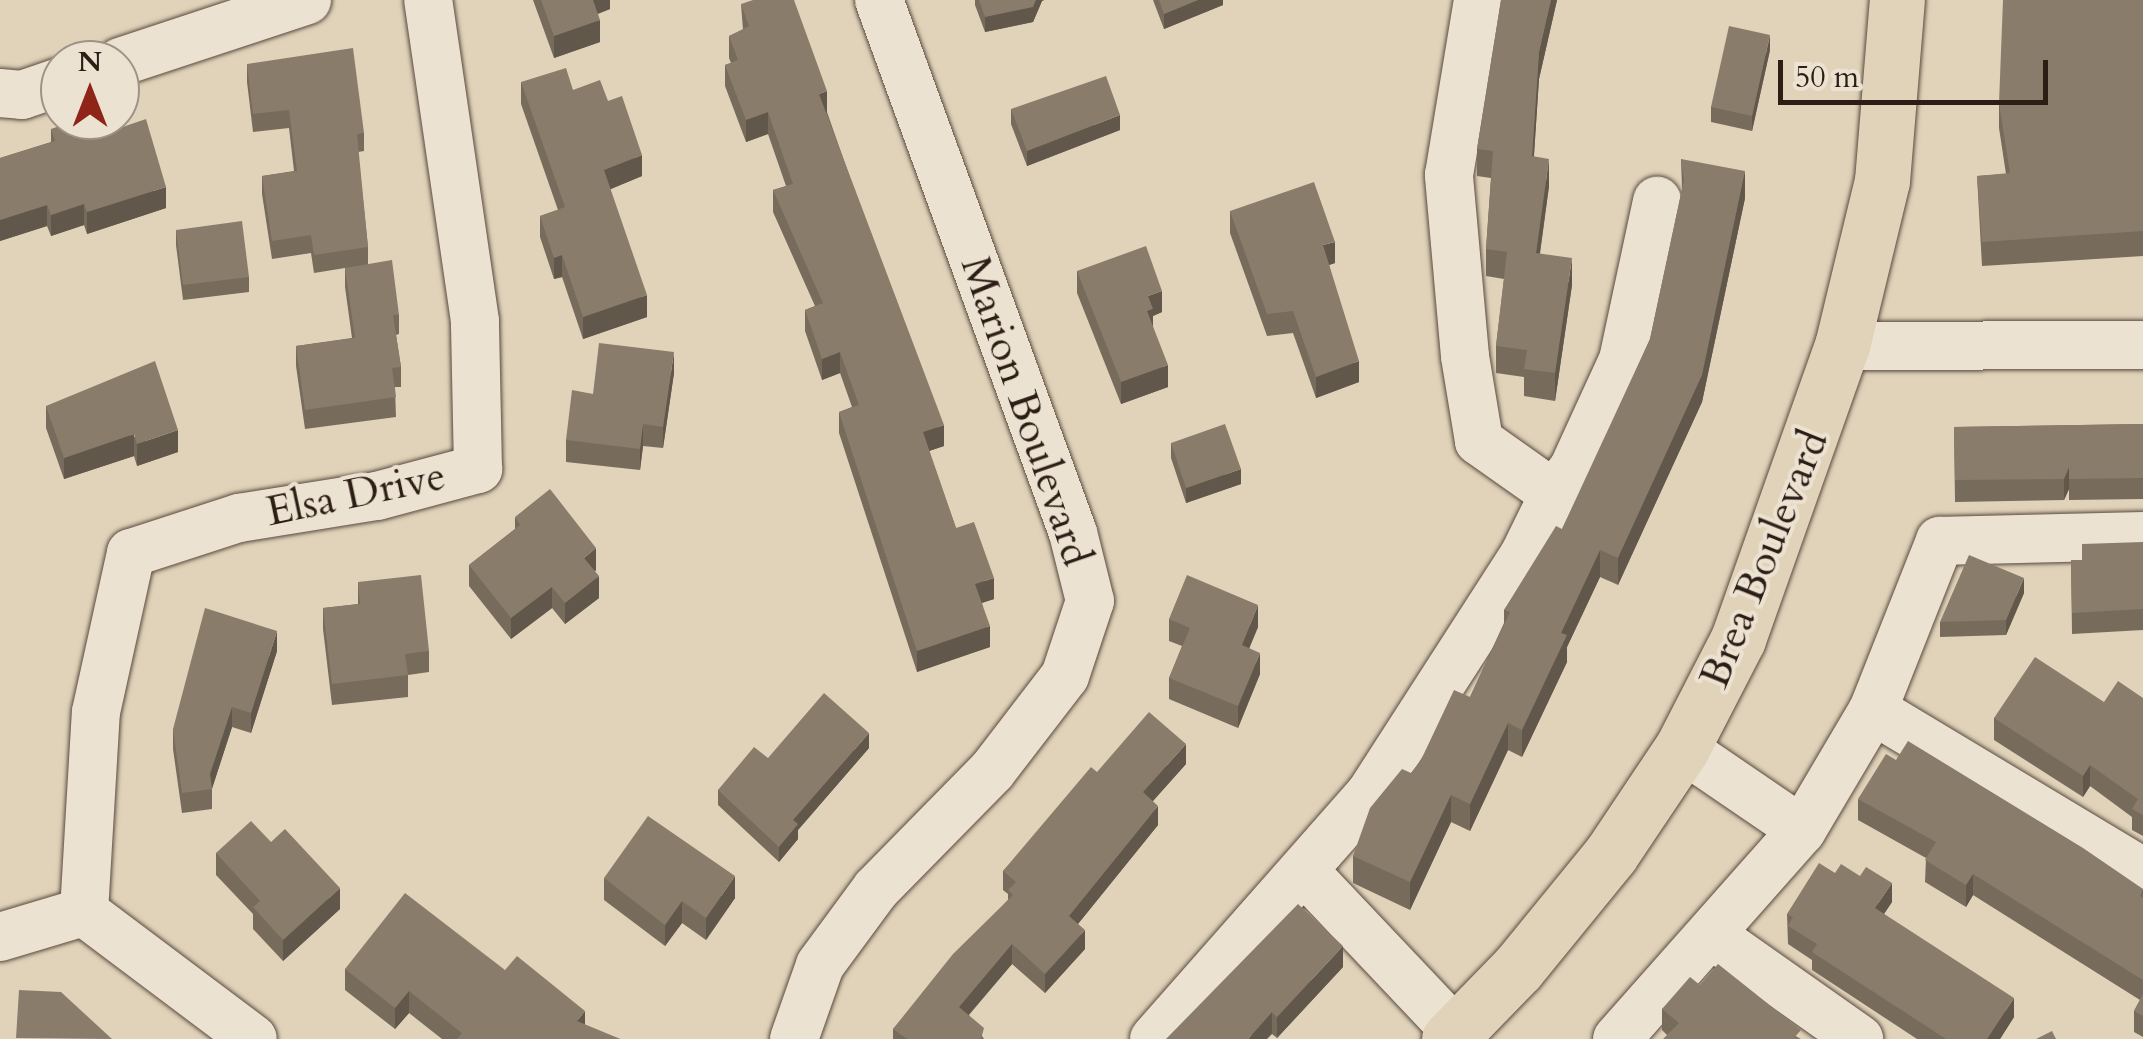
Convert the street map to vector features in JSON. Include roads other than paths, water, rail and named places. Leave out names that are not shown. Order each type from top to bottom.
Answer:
[{"type":"main road","name":"Brea Boulevard","points":[[1452,1036],[1518,968],[1611,854],[1682,748],[1738,640],[1842,346],[1882,182],[1897,0]]},
{"type":"street","points":[[140,55],[307,0]]},
{"type":"street","name":"Elsa Drive","points":[[84,912],[96,712],[131,553],[239,518],[377,496],[478,468],[475,321],[428,0]]},
{"type":"street","name":"Marion Boulevard","points":[[794,1039],[820,965],[876,889],[992,771],[1065,676],[1090,602],[1073,533],[879,0]]},
{"type":"street","points":[[1478,0],[1448,175],[1464,356],[1479,441],[1554,494]]},
{"type":"street","points":[[0,94],[22,95],[40,89]]},
{"type":"street","points":[[1154,1039],[1370,794],[1523,557],[1554,494],[1574,467],[1623,360],[1657,201]]},
{"type":"street","points":[[1842,346],[2143,346]]},
{"type":"street","points":[[1617,1039],[1713,936],[1802,830],[1873,710],[1940,541],[2143,536]]},
{"type":"street","points":[[1873,710],[2143,872]]},
{"type":"street","points":[[1682,748],[1802,830]]},
{"type":"street","points":[[1304,871],[1452,1036]]},
{"type":"street","points":[[0,937],[84,912],[252,1039]]},
{"type":"street","points":[[1713,936],[1842,1033]]}]
